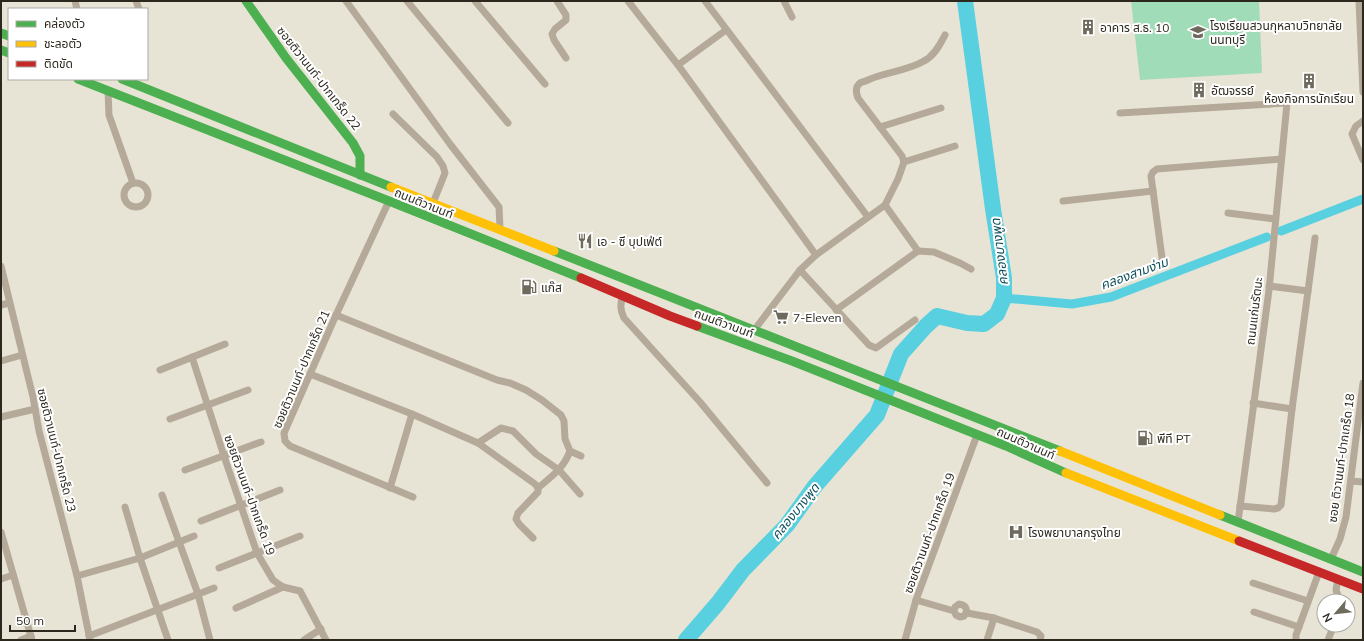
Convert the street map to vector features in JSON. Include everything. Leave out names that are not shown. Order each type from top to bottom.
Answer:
[{"type":"main road","name":"ซอยติวานนท์-ปากเกร็ด 22","points":[[246,1],[286,58],[353,143],[360,156],[360,175],[356,188]]},
{"type":"main road","name":"ถนนติวานนท์","points":[[80,80],[389,201],[623,295],[670,316],[889,399],[1028,455],[1048,466],[1098,486],[1363,589]]},
{"type":"main road","name":"ถนนติวานนท์","points":[[127,80],[360,175],[433,202],[1363,572]]},
{"type":"street","points":[[346,1],[441,132],[498,207],[500,229]]},
{"type":"street","points":[[476,1],[544,84]]},
{"type":"street","points":[[557,1],[566,15],[566,20],[555,29],[552,34],[554,40],[566,58]]},
{"type":"street","points":[[628,1],[678,65],[816,255]]},
{"type":"street","points":[[705,1],[868,217]]},
{"type":"street","points":[[784,1],[792,18]]},
{"type":"street","points":[[1359,1],[1363,92]]},
{"type":"street","points":[[411,3],[508,123]]},
{"type":"street","points":[[678,65],[726,30]]},
{"type":"street","points":[[755,330],[800,270],[816,255],[885,205],[898,179],[904,162],[902,156],[858,98],[856,94],[860,83],[877,76],[918,65],[932,56],[945,35]]},
{"type":"street","points":[[108,91],[109,116],[133,183]]},
{"type":"street","name":"ถนนแก่นรัตนะ","points":[[1120,113],[1287,103],[1269,286],[1238,522]]},
{"type":"street","points":[[880,127],[941,108]]},
{"type":"street","points":[[393,114],[443,166],[445,173],[433,202]]},
{"type":"street","points":[[1363,121],[1356,126],[1352,134],[1363,160]]},
{"type":"street","points":[[904,162],[955,146]]},
{"type":"street","points":[[1163,265],[1151,176],[1153,172],[1157,169],[1281,159]]},
{"type":"street","points":[[1063,201],[1153,191]]},
{"type":"street","name":"ซอยติวานนท์-ปากเกร็ด 21","points":[[389,201],[336,315],[284,433],[285,441],[290,446],[412,497]]},
{"type":"street","points":[[885,205],[918,251]]},
{"type":"street","points":[[1228,213],[1275,219]]},
{"type":"street","points":[[1240,506],[1274,509],[1281,505],[1292,409],[1315,238]]},
{"type":"street","points":[[836,310],[918,251],[934,252],[971,269]]},
{"type":"street","name":"ซอยติวานนท์-ปากเกร็ด 23","points":[[1,266],[39,431],[78,576],[89,638]]},
{"type":"street","points":[[800,270],[872,347],[876,348],[915,320]]},
{"type":"street","points":[[1269,286],[1308,290]]},
{"type":"street","points":[[623,295],[620,303],[621,312],[624,318],[700,402],[767,483]]},
{"type":"street","points":[[1,305],[9,303]]},
{"type":"street","points":[[336,315],[497,380],[510,383],[526,390],[561,415],[564,421],[565,439],[570,451],[581,456]]},
{"type":"street","points":[[160,370],[225,344]]},
{"type":"street","points":[[1,361],[22,355]]},
{"type":"street","name":"ซอยติวานนท์-ปากเกร็ด 19","points":[[192,357],[257,553],[273,580],[283,587],[300,591],[326,640]]},
{"type":"street","points":[[310,374],[412,414],[478,443],[536,484],[538,488]]},
{"type":"street","name":"ซอย ติวานนท์-ปากเกร็ด 18","points":[[1331,559],[1340,539],[1346,517],[1361,419],[1363,383]]},
{"type":"street","points":[[170,419],[248,390]]},
{"type":"street","points":[[1253,403],[1292,409]]},
{"type":"street","points":[[1,417],[35,409]]},
{"type":"street","points":[[390,488],[412,414]]},
{"type":"street","points":[[478,443],[501,428],[513,431],[536,454],[559,470],[580,494]]},
{"type":"street","name":"ซอยติวานนท์-ปากเกร็ด 19","points":[[905,640],[916,600],[977,435]]},
{"type":"street","points":[[185,470],[261,442]]},
{"type":"street","points":[[533,538],[516,519],[518,513],[538,492],[538,488],[559,470],[570,451]]},
{"type":"street","points":[[1351,481],[1363,482]]},
{"type":"street","points":[[201,521],[280,490]]},
{"type":"street","points":[[162,495],[198,594],[210,640]]},
{"type":"street","points":[[125,507],[140,558],[168,640]]},
{"type":"street","points":[[1,532],[31,638],[21,640]]},
{"type":"street","points":[[78,576],[140,558],[178,541],[194,536]]},
{"type":"street","points":[[219,568],[300,536]]},
{"type":"street","points":[[1296,640],[1296,635],[1319,572]]},
{"type":"street","points":[[1,579],[13,574]]},
{"type":"street","points":[[1337,593],[1336,590],[1338,580]]},
{"type":"street","points":[[1254,583],[1308,601]]},
{"type":"street","points":[[236,608],[283,587]]},
{"type":"street","points":[[89,638],[214,588]]},
{"type":"street","points":[[916,600],[954,611],[955,607],[959,604],[964,605],[967,608],[967,613],[994,618],[1037,632],[1041,636],[1040,640]]},
{"type":"street","points":[[1254,612],[1299,628]]},
{"type":"street","points":[[987,640],[994,618]]},
{"type":"street","points":[[304,640],[321,629]]},
{"type":"green space","points":[[1131,1],[1259,1],[1262,73],[1140,80]]},
{"type":"waterway","name":"คลองบางพูด","points":[[686,640],[718,603],[743,570],[787,525],[815,486],[877,415],[901,354],[926,326],[937,316],[967,323],[984,324],[997,314],[1004,298],[1004,278],[993,209],[965,1]]},
{"type":"waterway","name":"คลองสามง่าม","points":[[1281,231],[1363,199]]},
{"type":"waterway","name":"คลองสามง่าม","points":[[1004,298],[1072,304],[1111,297],[1267,237]]},
{"type":"traffic: fast","points":[[246,1],[286,58],[353,143],[360,156],[360,175]]},
{"type":"traffic: fast","points":[[1,33],[8,36]]},
{"type":"traffic: fast","points":[[1,50],[8,53]]},
{"type":"traffic: fast","points":[[81,80],[581,278]]},
{"type":"traffic: fast","points":[[124,80],[391,187]]},
{"type":"traffic: fast","points":[[554,251],[1060,451]]},
{"type":"traffic: fast","points":[[697,326],[792,361],[1006,446],[1066,473]]},
{"type":"traffic: fast","points":[[1220,515],[1363,572]]},
{"type":"traffic: slow","points":[[391,187],[554,251]]},
{"type":"traffic: slow","points":[[1060,451],[1220,515]]},
{"type":"traffic: slow","points":[[1066,473],[1239,541]]},
{"type":"traffic: jam","points":[[581,278],[697,326]]},
{"type":"traffic: jam","points":[[1239,541],[1363,589]]},
{"type":"place","name":"อาคาร ส.ธ. 10","points":[[1088,27]]},
{"type":"place","name":"โรงเรียนสวนกุหลาบวิทยาลัย นนทบุรี","points":[[1198,32]]},
{"type":"place","name":"ห้องกิจการนักเรียน","points":[[1309,81]]},
{"type":"place","name":"อัฒจรรย์","points":[[1199,90]]},
{"type":"place","name":"เอ - ซี บุปเฟ่ต์","points":[[585,241]]},
{"type":"place","name":"แก๊ส","points":[[529,287]]},
{"type":"place","name":"7-Eleven","points":[[781,317]]},
{"type":"place","name":"พีที PT","points":[[1145,438]]},
{"type":"place","name":"โรงพยาบาลกรุงไทย","points":[[1016,532]]}]
